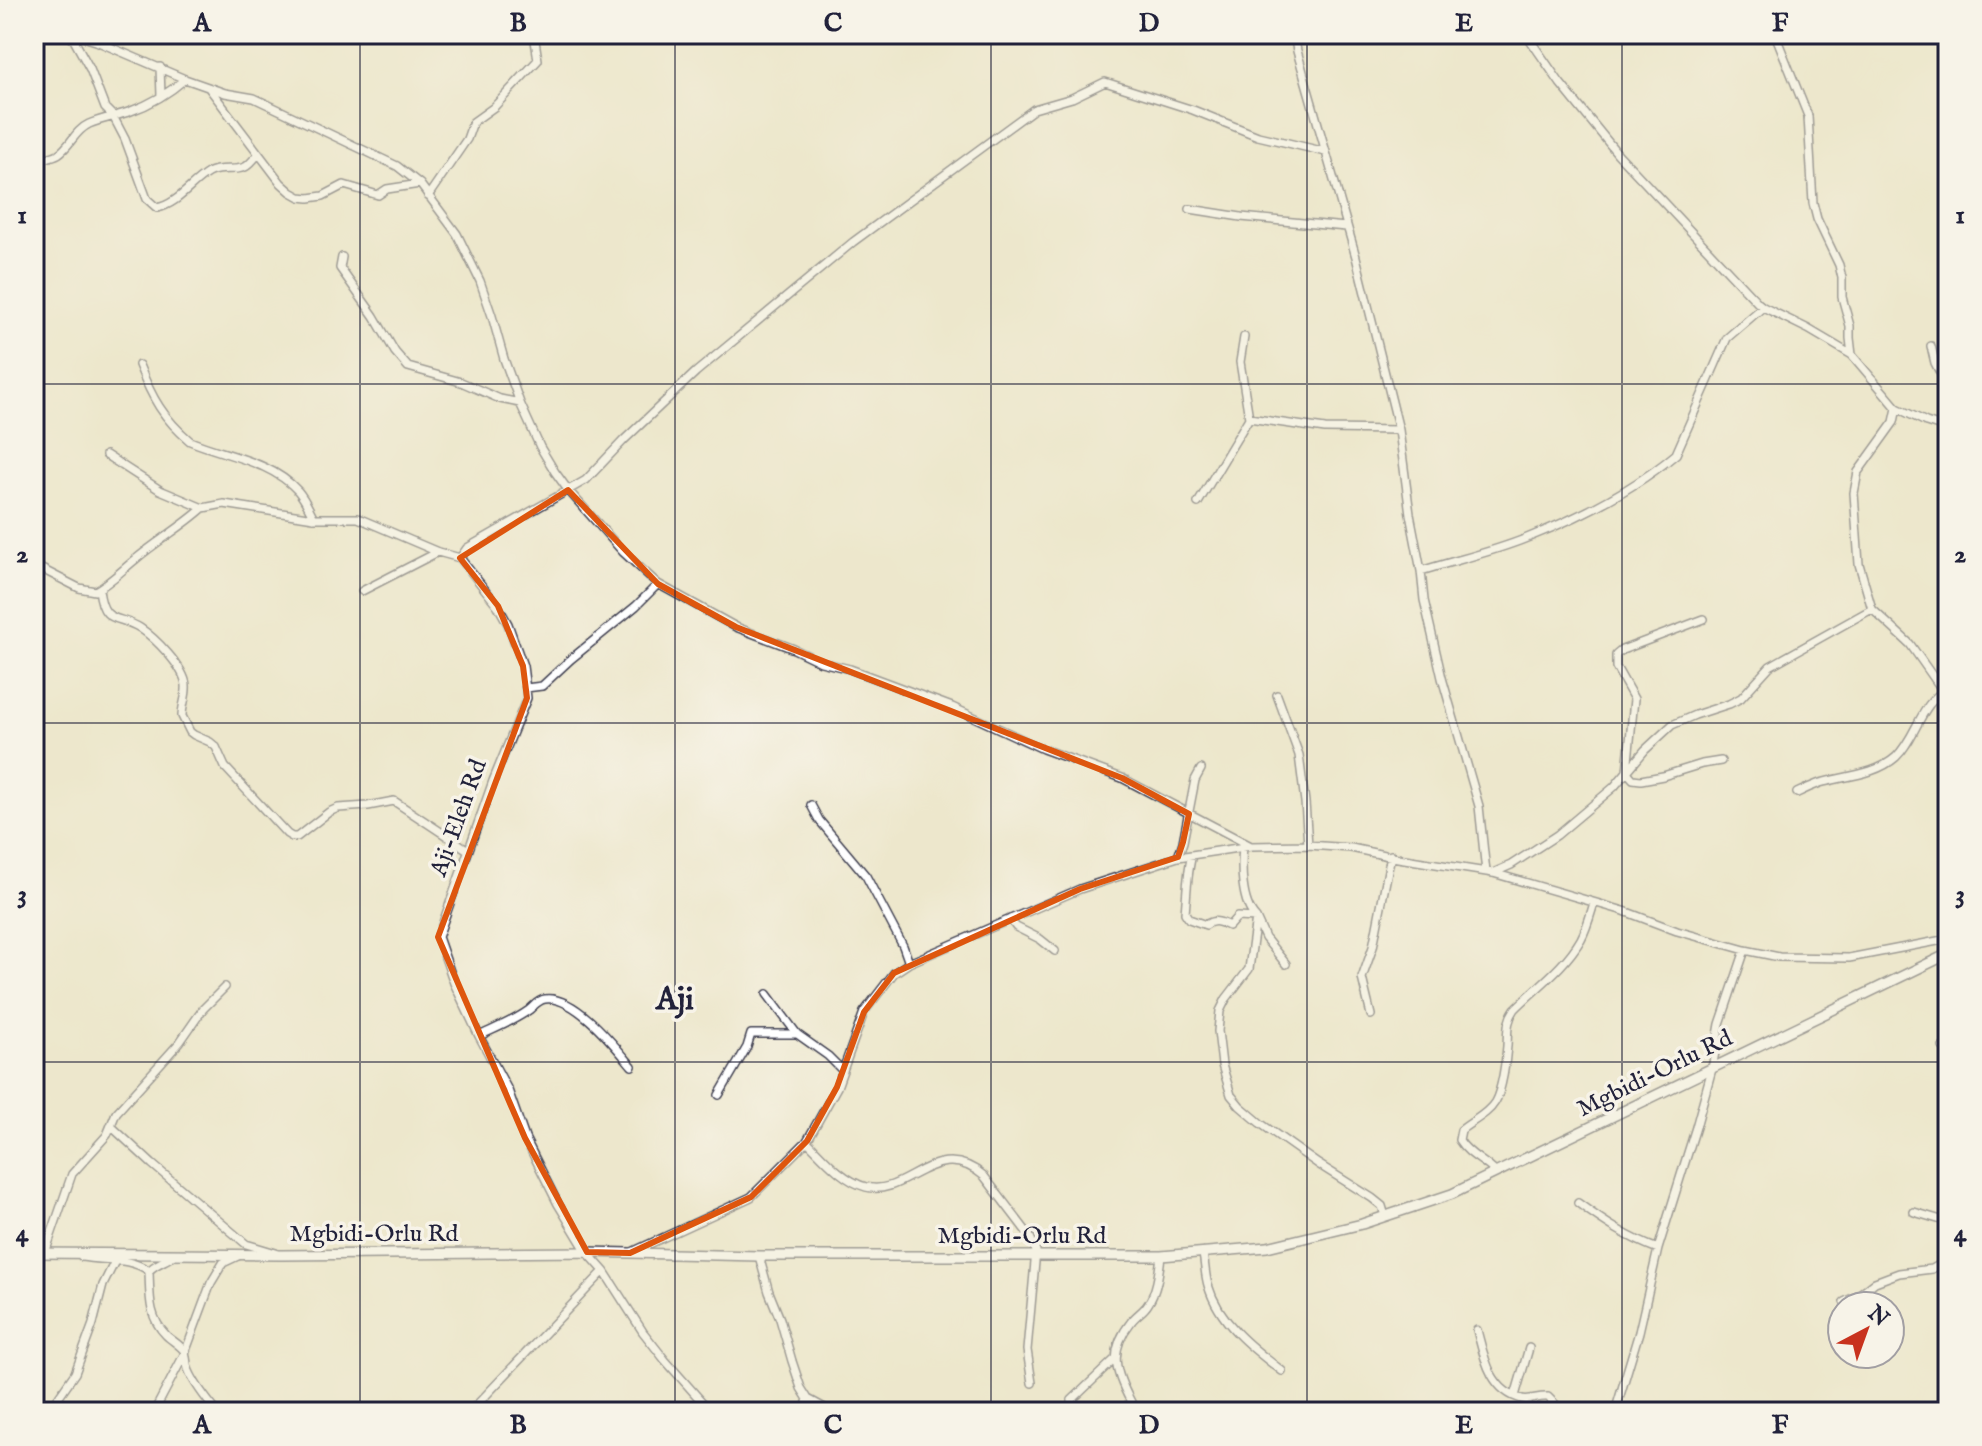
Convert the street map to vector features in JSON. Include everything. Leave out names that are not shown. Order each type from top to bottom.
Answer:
[{"type":"main road","name":"Mgbidi-Orlu Rd","points":[[39,1253],[282,1255],[587,1252],[1037,1257],[1161,1256],[1267,1247],[1362,1224],[1452,1194],[1948,954]]},
{"type":"street","points":[[70,34],[225,93],[254,98],[397,166],[420,184],[457,234],[480,281],[504,359],[540,447],[568,490],[623,552],[658,584],[736,627],[821,662],[850,669],[952,707],[1043,749],[1122,778],[1247,846]]},
{"type":"street","points":[[70,34],[90,69],[105,108],[125,139],[147,199],[157,208],[185,193],[205,174],[216,169],[245,167],[259,154]]},
{"type":"street","points":[[89,39],[97,34]]},
{"type":"street","points":[[428,196],[467,139],[473,122],[494,107],[538,60],[534,34]]},
{"type":"street","points":[[1294,34],[1381,353],[1399,430],[1424,600],[1442,678],[1479,806],[1490,872]]},
{"type":"street","points":[[1526,34],[1560,83],[1617,153],[1763,307],[1852,355],[1897,408],[1948,429]]},
{"type":"street","points":[[1775,34],[1808,116],[1813,203],[1817,219],[1839,265],[1852,355]]},
{"type":"street","points":[[160,67],[161,96]]},
{"type":"street","points":[[34,162],[58,154],[76,132],[88,125],[130,111],[161,96],[185,79]]},
{"type":"street","points":[[34,565],[79,588],[89,591],[99,589],[203,508],[224,504],[314,518],[358,518],[438,552],[460,558],[467,548],[586,480],[696,372],[853,242],[1034,109],[1072,98],[1105,82],[1193,110],[1258,136],[1326,152]]},
{"type":"street","points":[[208,86],[281,183],[300,197],[323,196],[344,185],[378,195],[387,189],[420,184]]},
{"type":"street","points":[[1190,209],[1346,227]]},
{"type":"street","points":[[342,257],[340,268],[408,367],[520,403]]},
{"type":"street","points":[[1421,571],[1524,539],[1594,509],[1662,466],[1676,454],[1727,338],[1763,307]]},
{"type":"street","points":[[1198,503],[1249,418],[1240,362],[1244,337]]},
{"type":"street","points":[[1931,346],[1935,363],[1948,388]]},
{"type":"street","points":[[139,365],[156,404],[169,422],[190,441],[268,470],[290,483],[301,494],[314,518]]},
{"type":"street","points":[[1797,793],[1885,764],[1896,756],[1910,737],[1928,705],[1946,690],[1910,644],[1872,609],[1859,564],[1854,493],[1858,472],[1894,422],[1897,408]]},
{"type":"street","points":[[1249,418],[1325,429],[1399,430]]},
{"type":"street","points":[[106,455],[160,490],[203,508]]},
{"type":"street","points":[[362,591],[438,552]]},
{"type":"street","name":"Aji-Eleh Rd","points":[[460,558],[508,624],[523,666],[527,698],[493,781],[438,937],[454,983],[508,1090],[525,1138],[558,1204],[643,1332],[711,1412]]},
{"type":"street","points":[[526,688],[542,686],[658,584]]},
{"type":"street","points":[[99,589],[101,602],[108,614],[140,629],[178,667],[186,684],[182,716],[190,732],[216,747],[225,767],[287,834],[297,837],[338,808],[394,801],[468,850]]},
{"type":"street","points":[[1490,872],[1511,865],[1557,835],[1614,787],[1655,739],[1672,725],[1741,698],[1770,666],[1872,609]]},
{"type":"street","points":[[1704,619],[1616,655],[1616,667],[1634,699],[1627,772],[1633,779],[1641,780],[1721,761]]},
{"type":"street","points":[[1277,695],[1299,755],[1308,845]]},
{"type":"street","points":[[1178,857],[1195,780],[1201,769]]},
{"type":"street","points":[[811,805],[819,820],[866,876],[909,963]]},
{"type":"street","points":[[1247,846],[1241,874],[1249,911],[1286,964]]},
{"type":"street","points":[[630,1253],[751,1197],[807,1141],[837,1087],[864,1012],[894,973],[909,963],[1080,889],[1178,857],[1247,846],[1351,848],[1490,872],[1624,911],[1677,931],[1779,957],[1849,958],[1946,939],[1947,906]]},
{"type":"street","points":[[1192,855],[1185,913],[1189,919],[1206,925],[1210,921],[1229,926],[1237,917],[1256,918]]},
{"type":"street","points":[[1371,1015],[1362,978],[1373,947],[1391,855]]},
{"type":"street","points":[[1496,1173],[1462,1146],[1459,1140],[1461,1130],[1497,1100],[1509,1017],[1563,963],[1579,942],[1594,903]]},
{"type":"street","points":[[1256,918],[1249,969],[1220,1011],[1218,1031],[1222,1065],[1231,1095],[1260,1123],[1372,1198],[1382,1206],[1385,1216]]},
{"type":"street","points":[[1010,919],[1016,927],[1055,951]]},
{"type":"street","points":[[1615,1412],[1639,1332],[1658,1249],[1712,1069],[1720,1024],[1745,950]]},
{"type":"street","points":[[39,1253],[72,1174],[107,1135],[116,1113],[225,987]]},
{"type":"street","points":[[767,994],[797,1034],[843,1071]]},
{"type":"street","points":[[479,1036],[546,999],[574,1008],[588,1018],[632,1066]]},
{"type":"street","points":[[719,1095],[747,1047],[751,1034],[797,1034]]},
{"type":"street","points":[[111,1126],[246,1244],[282,1255]]},
{"type":"street","points":[[807,1141],[843,1174],[865,1187],[888,1187],[946,1162],[974,1168],[984,1176],[1029,1235],[1037,1257],[1027,1350],[1032,1383]]},
{"type":"street","points":[[1578,1203],[1607,1225],[1635,1241],[1658,1249]]},
{"type":"street","points":[[1914,1212],[1948,1222]]},
{"type":"street","points":[[64,1253],[143,1266],[149,1271]]},
{"type":"street","points":[[175,1254],[149,1271],[151,1310],[166,1335],[185,1353],[192,1378],[217,1412]]},
{"type":"street","points":[[154,1412],[185,1353],[211,1283],[223,1263],[242,1254]]},
{"type":"street","points":[[1203,1254],[1209,1287],[1221,1312],[1240,1337],[1282,1371]]},
{"type":"street","points":[[759,1256],[801,1388],[808,1399],[832,1412]]},
{"type":"street","points":[[1072,1400],[1114,1360],[1120,1339],[1149,1304],[1161,1256]]},
{"type":"street","points":[[1865,1290],[1887,1277],[1932,1269],[1948,1260]]},
{"type":"street","points":[[57,1399],[75,1373],[103,1285],[115,1261]]},
{"type":"street","points":[[470,1412],[604,1271]]},
{"type":"street","points":[[1477,1330],[1486,1364],[1498,1385],[1526,1400],[1548,1397],[1563,1412]]},
{"type":"street","points":[[1515,1396],[1529,1348]]},
{"type":"street","points":[[1114,1360],[1131,1402]]},
{"type":"street","points":[[804,1412],[808,1399]]},
{"type":"highlighted area","points":[[568,490],[658,584],[736,627],[1122,778],[1189,814],[1178,857],[1080,889],[894,973],[864,1012],[837,1087],[807,1141],[751,1197],[630,1253],[587,1252],[525,1138],[438,937],[527,698],[523,666],[498,606],[460,558]]},
{"type":"district","name":"Aji","points":[[675,1000]]}]
